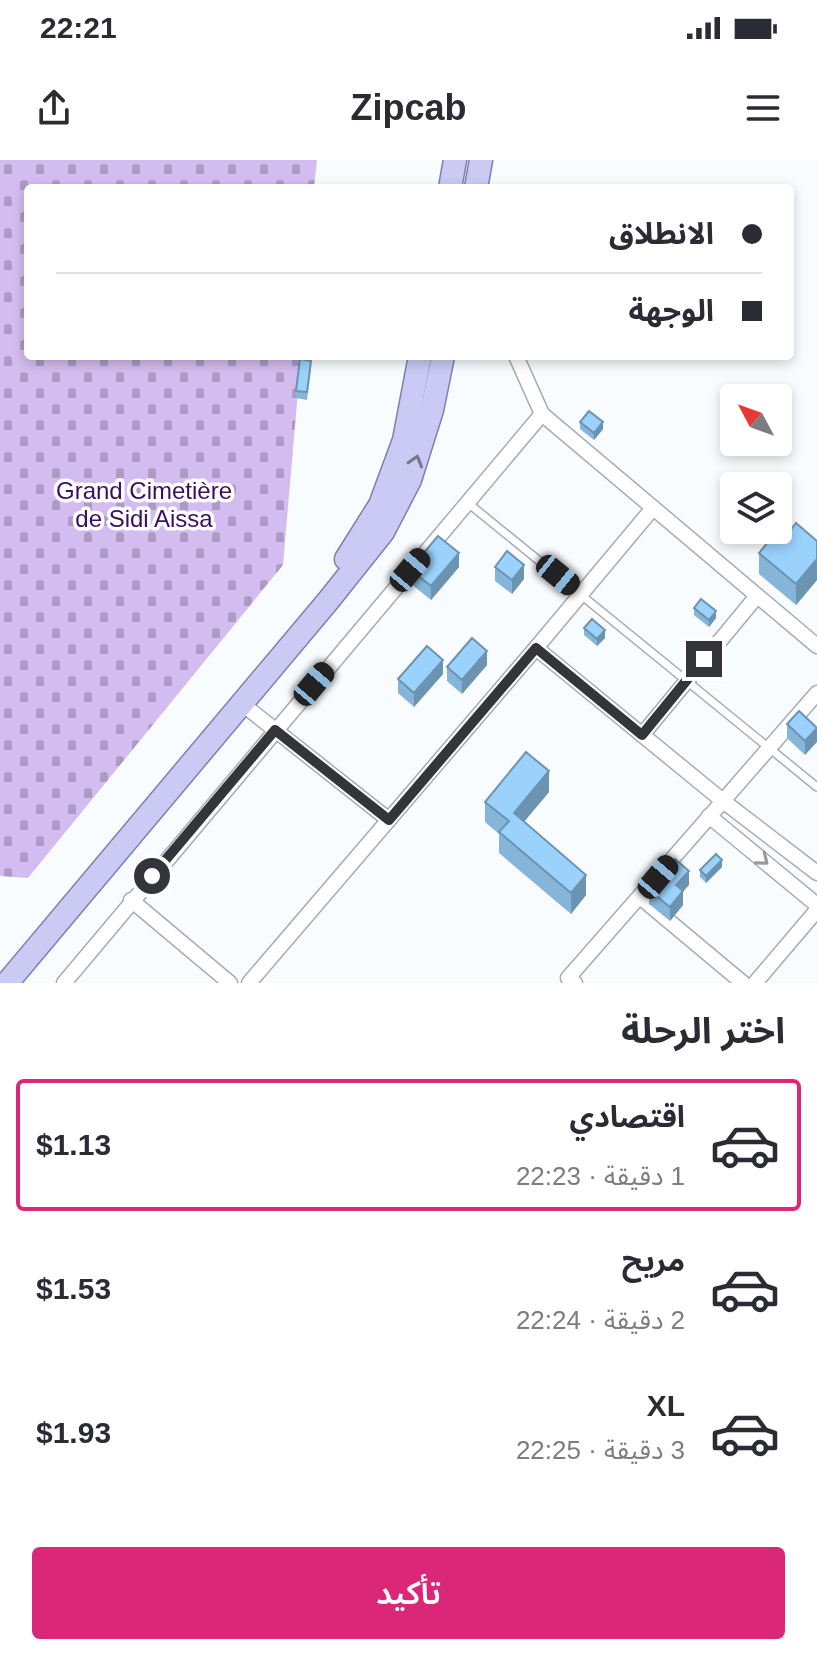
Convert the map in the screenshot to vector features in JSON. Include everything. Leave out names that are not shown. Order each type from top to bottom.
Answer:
[{"type":"main road","points":[[451,184],[455,160]]},
{"type":"main road","points":[[477,184],[481,160]]},
{"type":"main road","points":[[0,971],[344,562],[380,505],[404,440],[419,360]]},
{"type":"main road","points":[[7,983],[383,532],[410,480],[432,410],[442,360]]},
{"type":"street","points":[[518,360],[542,414],[817,646]]},
{"type":"street","points":[[64,983],[542,414]]},
{"type":"street","points":[[249,983],[653,508]]},
{"type":"street","points":[[642,735],[757,596]]},
{"type":"street","points":[[536,648],[723,801],[817,873]]},
{"type":"street","points":[[569,981],[817,693]]},
{"type":"street","points":[[241,703],[389,820]]},
{"type":"street","points":[[709,816],[817,908],[755,983]]},
{"type":"street","points":[[640,897],[743,983]]},
{"type":"street","points":[[131,900],[230,983]]},
{"type":"lane","points":[[467,502],[817,787]]},
{"type":"green space","name":"Grand Cimetière de Sidi Aissa","points":[[0,160],[317,160],[314,184],[24,184],[24,360],[301,360],[283,565],[28,878],[0,876]]},
{"type":"building","points":[[300,360],[311,361],[307,392],[296,391]]},
{"type":"building","points":[[589,411],[603,422],[594,433],[580,422]]},
{"type":"building","points":[[796,523],[817,541],[817,559],[796,584],[759,553],[766,544],[792,544],[792,528]]},
{"type":"building","points":[[438,536],[459,553],[431,586],[410,569]]},
{"type":"building","points":[[507,551],[524,565],[512,580],[495,567]]},
{"type":"building","points":[[701,599],[716,611],[709,620],[694,608]]},
{"type":"building","points":[[592,619],[605,630],[597,639],[584,628]]},
{"type":"building","points":[[472,638],[487,651],[462,680],[447,667]]},
{"type":"building","points":[[427,646],[443,660],[414,693],[398,679]]},
{"type":"building","points":[[799,711],[817,728],[805,741],[787,724]]},
{"type":"building","points":[[526,752],[549,771],[514,813],[586,875],[571,893],[499,832],[509,821],[485,802]]},
{"type":"building","points":[[716,854],[722,860],[706,876],[700,870]]},
{"type":"building","points":[[675,859],[689,871],[676,885],[683,891],[670,907],[649,890]]},
{"type":"route","points":[[152,876],[275,730],[389,820],[536,648],[642,735],[704,659]]}]
